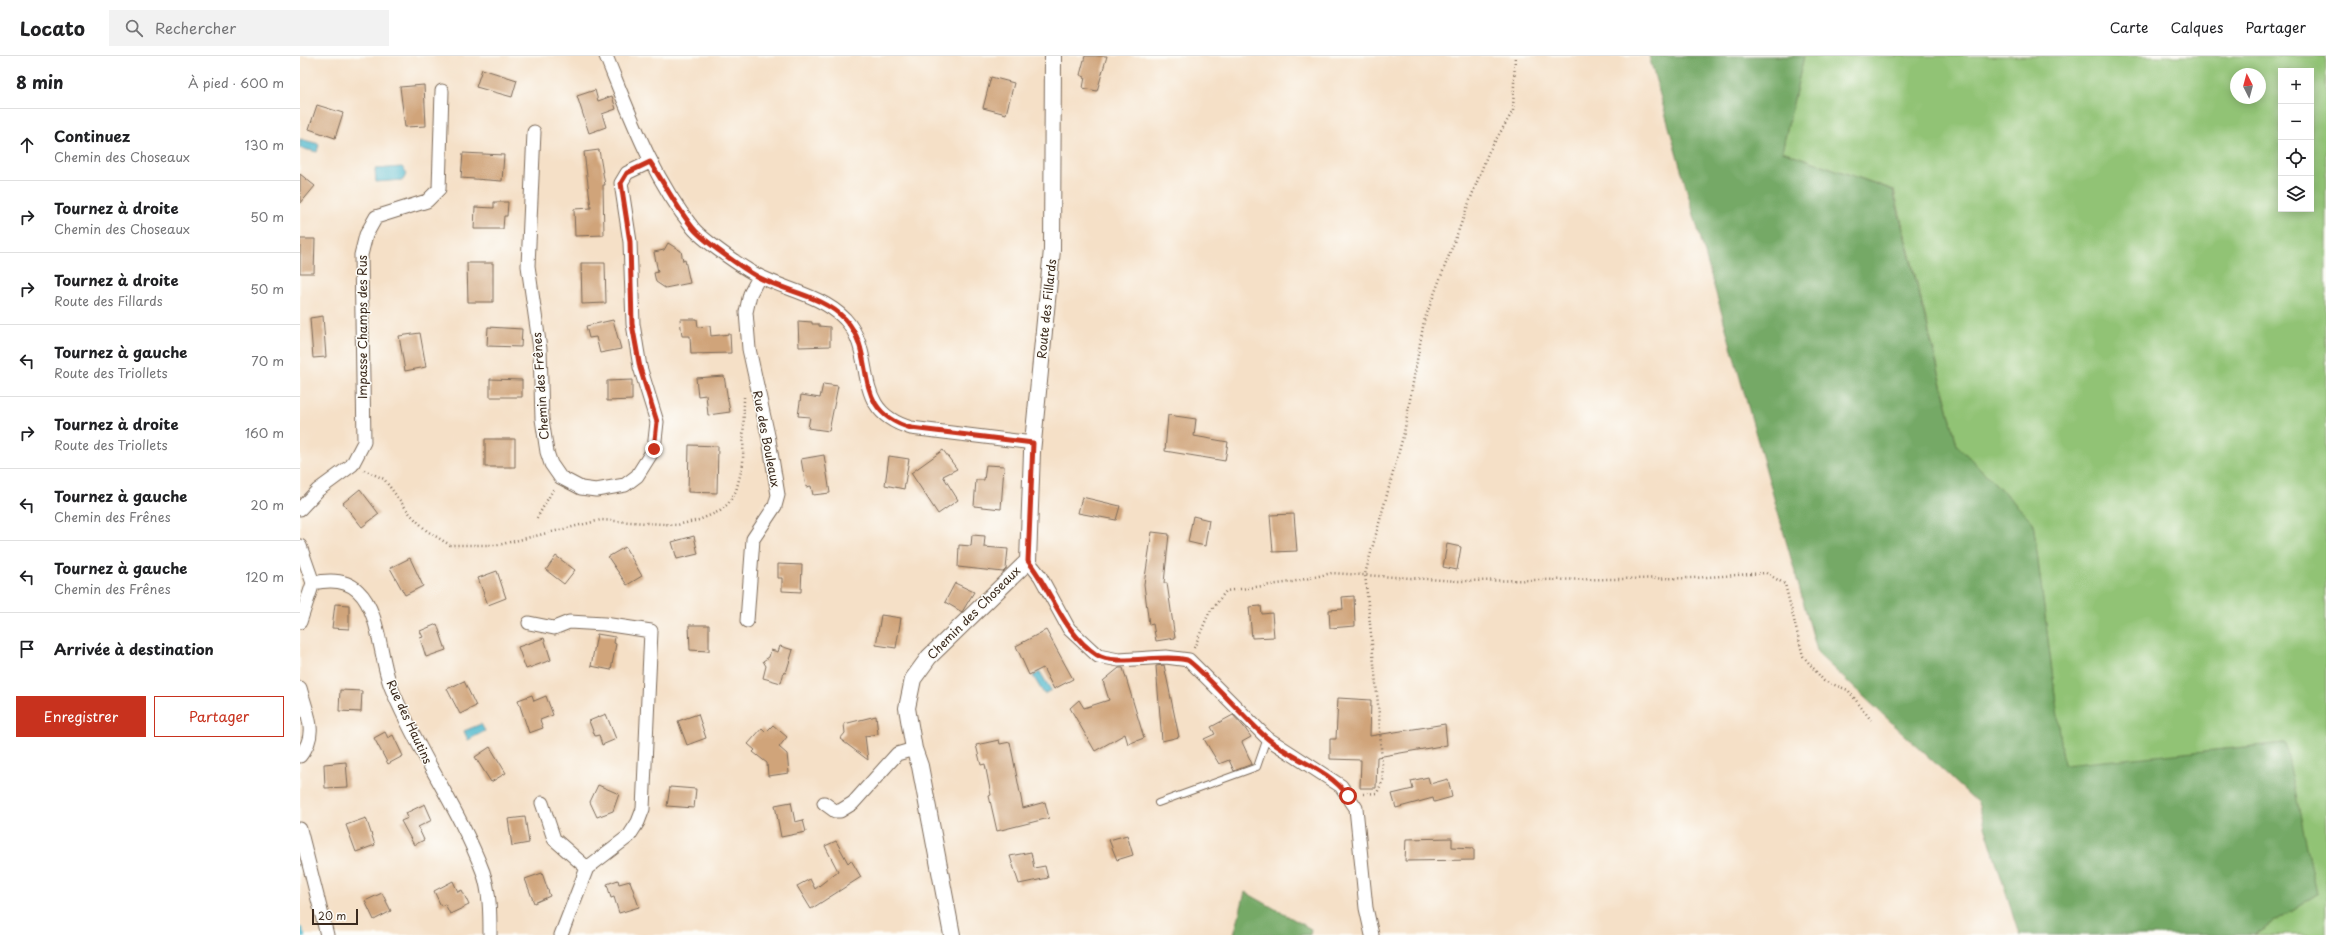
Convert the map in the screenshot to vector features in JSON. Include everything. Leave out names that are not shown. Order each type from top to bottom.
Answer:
[{"type":"street","points":[[606,56],[650,162],[694,229],[744,268],[760,277],[834,309],[854,331],[871,394],[877,408],[897,424],[937,432],[1033,443]]},
{"type":"street","name":"Route des Fillards","points":[[1028,561],[1033,443],[1052,250],[1053,56]]},
{"type":"street","name":"Impasse Champs des Rus","points":[[300,509],[318,490],[352,465],[364,442],[361,255],[366,235],[376,217],[427,201],[439,189],[442,91]]},
{"type":"street","name":"Chemin des Frênes","points":[[534,132],[528,266],[540,349],[542,419],[547,452],[560,477]]},
{"type":"street","points":[[560,477],[569,484],[596,490],[618,487],[637,476],[654,449],[657,422],[640,368],[632,324],[630,242],[621,183],[627,173],[650,162]]},
{"type":"street","name":"Rue des Bouleaux","points":[[747,621],[754,538],[775,506],[778,495],[769,440],[749,349],[746,312],[750,294],[760,277]]},
{"type":"street","points":[[300,546],[312,583],[300,622]]},
{"type":"street","name":"Chemin des Choseaux","points":[[952,935],[920,766],[914,749],[907,708],[913,679],[929,657],[1028,561],[1040,576],[1069,629],[1098,656],[1119,660],[1166,657],[1189,660]]},
{"type":"street","name":"Rue des Hautins","points":[[312,583],[332,581],[352,586],[359,591],[369,607],[391,687],[429,767],[471,844],[483,873],[488,894],[490,935]]},
{"type":"street","points":[[529,623],[554,628],[569,622],[604,624],[651,631],[642,809],[638,822],[629,836],[587,868],[561,935]]},
{"type":"street","points":[[1189,660],[1267,738],[1341,786],[1356,808],[1366,908],[1372,935]]},
{"type":"street","points":[[300,688],[312,730],[309,746],[300,756]]},
{"type":"street","points":[[824,803],[835,811],[840,811],[853,803],[897,754],[914,749]]},
{"type":"street","points":[[542,803],[554,839],[587,868]]},
{"type":"street","points":[[300,829],[327,935]]},
{"type":"lane","points":[[1158,803],[1257,767],[1267,738]]},
{"type":"path","points":[[1348,796],[1377,793],[1383,780],[1379,714],[1365,574],[1404,432],[1424,321],[1488,154],[1514,111],[1515,56]]},
{"type":"path","points":[[537,518],[560,477]]},
{"type":"path","points":[[1189,660],[1209,613],[1226,591],[1292,582],[1332,573],[1459,581],[1693,578],[1766,573],[1785,584],[1803,656],[1824,681],[1848,690],[1871,720]]},
{"type":"green space","points":[[1649,56],[1804,56],[1782,151],[1893,190],[1957,445],[2033,522],[2064,765],[2285,743],[2317,894],[2254,935],[2019,935],[1978,803],[1818,654]]},
{"type":"green space","points":[[1804,56],[2326,56],[2326,935],[2254,935],[2317,894],[2284,743],[2064,766],[2033,522],[1957,445],[1894,190],[1782,151]]},
{"type":"green space","points":[[1245,892],[1311,929],[1310,935],[1234,935]]},
{"type":"water","points":[[300,139],[319,144],[317,152],[300,148]]},
{"type":"water","points":[[402,167],[407,173],[403,180],[376,182],[375,169]]},
{"type":"water","points":[[1040,672],[1051,690],[1044,694],[1033,676]]},
{"type":"water","points":[[481,724],[485,731],[468,740],[464,731]]},
{"type":"building","points":[[1085,56],[1107,56],[1097,91],[1083,88],[1085,77],[1080,75]]},
{"type":"building","points":[[482,69],[517,80],[512,97],[476,87]]},
{"type":"building","points":[[991,77],[1014,83],[1006,114],[983,108]]},
{"type":"building","points":[[424,85],[426,126],[405,127],[400,87]]},
{"type":"building","points":[[595,90],[598,101],[612,96],[616,109],[602,114],[606,127],[589,133],[577,96]]},
{"type":"building","points":[[317,105],[343,113],[335,138],[309,129]]},
{"type":"building","points":[[599,150],[605,185],[603,185],[604,235],[575,236],[574,209],[591,208],[584,152]]},
{"type":"building","points":[[463,153],[504,155],[502,181],[461,178]]},
{"type":"building","points":[[300,174],[315,186],[300,204]]},
{"type":"building","points":[[494,202],[508,202],[507,216],[504,216],[503,229],[474,229],[475,207],[494,208]]},
{"type":"building","points":[[300,239],[315,239],[314,273],[300,273]]},
{"type":"building","points":[[668,243],[681,251],[683,261],[685,260],[690,283],[665,288],[656,282],[654,273],[658,272],[654,252],[664,250]]},
{"type":"building","points":[[467,263],[493,263],[493,302],[468,302]]},
{"type":"building","points":[[581,263],[605,263],[606,303],[582,304]]},
{"type":"building","points":[[323,316],[326,357],[313,358],[310,318]]},
{"type":"building","points":[[680,319],[697,319],[698,327],[710,326],[711,336],[730,334],[731,353],[691,354],[690,336],[682,336]]},
{"type":"building","points":[[613,320],[621,349],[600,353],[596,337],[589,338],[586,326]]},
{"type":"building","points":[[798,321],[812,322],[812,324],[819,324],[819,326],[830,327],[830,346],[799,347]]},
{"type":"building","points":[[488,327],[522,329],[521,347],[487,346]]},
{"type":"building","points":[[420,333],[426,367],[405,371],[399,336]]},
{"type":"building","points":[[724,376],[730,412],[708,415],[706,395],[698,396],[696,378]]},
{"type":"building","points":[[490,379],[522,380],[522,397],[490,397]]},
{"type":"building","points":[[632,380],[632,400],[607,401],[607,381]]},
{"type":"building","points":[[823,384],[838,386],[829,431],[808,428],[810,417],[798,416],[801,395],[820,398]]},
{"type":"building","points":[[1168,415],[1196,419],[1194,436],[1228,442],[1225,461],[1165,451]]},
{"type":"building","points":[[485,439],[515,439],[515,467],[485,467]]},
{"type":"building","points":[[689,445],[718,446],[717,493],[688,492]]},
{"type":"building","points":[[943,450],[957,469],[943,476],[958,500],[938,514],[911,473]]},
{"type":"building","points":[[824,455],[830,493],[813,495],[811,486],[806,487],[801,459]]},
{"type":"building","points":[[889,456],[909,459],[904,489],[885,485]]},
{"type":"building","points":[[986,465],[1004,466],[1001,509],[974,506],[976,480],[984,480]]},
{"type":"building","points":[[360,489],[379,514],[362,527],[343,503]]},
{"type":"building","points":[[1082,497],[1120,506],[1116,520],[1078,513]]},
{"type":"building","points":[[1294,514],[1297,551],[1273,552],[1270,515]]},
{"type":"building","points":[[1193,516],[1209,520],[1205,546],[1188,542]]},
{"type":"building","points":[[1152,532],[1169,534],[1164,583],[1167,583],[1175,638],[1156,641],[1153,624],[1149,625],[1144,584]]},
{"type":"building","points":[[972,535],[985,536],[984,547],[1008,549],[1006,569],[1003,572],[958,567],[959,545],[971,546]]},
{"type":"building","points":[[694,536],[698,554],[677,559],[672,542]]},
{"type":"building","points":[[1447,544],[1461,547],[1457,570],[1443,567]]},
{"type":"building","points":[[625,547],[642,576],[627,585],[608,557]]},
{"type":"building","points":[[556,556],[575,570],[564,584],[546,570]]},
{"type":"building","points":[[410,558],[423,586],[405,595],[390,568]]},
{"type":"building","points":[[778,564],[802,565],[801,592],[782,591],[782,578],[778,578]]},
{"type":"building","points":[[497,571],[506,598],[488,605],[478,578]]},
{"type":"building","points":[[955,583],[974,592],[962,612],[945,602]]},
{"type":"building","points":[[1354,596],[1355,626],[1330,628],[1329,610],[1343,609],[1342,597]]},
{"type":"building","points":[[335,604],[349,605],[349,629],[332,628]]},
{"type":"building","points":[[1261,606],[1262,614],[1272,613],[1274,637],[1252,638],[1249,607]]},
{"type":"building","points":[[881,615],[901,618],[896,648],[876,645]]},
{"type":"building","points":[[437,624],[446,650],[426,657],[420,638],[423,637],[420,631]]},
{"type":"building","points":[[689,625],[709,625],[709,651],[690,650]]},
{"type":"building","points":[[1046,630],[1073,679],[1054,689],[1043,668],[1029,675],[1016,646]]},
{"type":"building","points":[[597,634],[615,637],[614,643],[616,644],[611,670],[591,666]]},
{"type":"building","points":[[544,638],[551,660],[526,669],[518,647]]},
{"type":"building","points":[[780,646],[793,650],[786,673],[784,672],[781,683],[763,678],[766,666],[763,661],[769,657],[771,650],[778,652]]},
{"type":"building","points":[[1164,665],[1179,737],[1162,741],[1156,666]]},
{"type":"building","points":[[1119,668],[1123,668],[1144,738],[1128,744],[1125,734],[1095,751],[1070,708],[1079,700],[1084,708],[1109,700],[1103,681]]},
{"type":"building","points":[[464,681],[476,706],[460,714],[447,689]]},
{"type":"building","points":[[340,690],[362,691],[361,712],[339,711]]},
{"type":"building","points":[[532,695],[534,701],[546,696],[553,715],[540,720],[543,728],[529,733],[518,700]]},
{"type":"building","points":[[1338,698],[1371,700],[1370,736],[1445,724],[1447,745],[1377,757],[1376,788],[1360,788],[1361,760],[1330,759],[1330,739],[1336,739]]},
{"type":"building","points":[[606,714],[616,739],[602,745],[599,735],[595,736],[589,721]]},
{"type":"building","points":[[698,714],[706,738],[687,745],[678,721]]},
{"type":"building","points":[[1233,715],[1251,737],[1242,742],[1252,764],[1234,771],[1229,760],[1219,764],[1204,739],[1215,734],[1211,727]]},
{"type":"building","points":[[876,716],[878,734],[865,736],[868,760],[840,739],[845,733],[844,724]]},
{"type":"building","points":[[773,725],[787,737],[779,747],[787,754],[789,773],[768,776],[767,763],[753,752],[755,750],[748,744],[762,728],[766,732]]},
{"type":"building","points":[[385,732],[388,738],[393,735],[403,756],[388,764],[374,738]]},
{"type":"building","points":[[999,740],[1000,744],[1010,742],[1023,808],[1045,802],[1049,818],[997,831],[989,796],[991,795],[985,764],[981,765],[976,745]]},
{"type":"building","points":[[490,747],[506,773],[491,782],[475,757]]},
{"type":"building","points":[[346,762],[348,787],[325,788],[324,764]]},
{"type":"building","points":[[1428,777],[1430,784],[1448,779],[1452,797],[1434,802],[1433,798],[1396,808],[1392,794],[1413,789],[1411,781]]},
{"type":"building","points":[[598,785],[619,794],[613,811],[597,817],[590,802]]},
{"type":"building","points":[[670,787],[696,789],[694,808],[667,806]]},
{"type":"building","points":[[791,802],[795,822],[803,820],[806,832],[781,837],[775,805]]},
{"type":"building","points":[[425,804],[432,820],[418,827],[424,840],[414,845],[401,821],[408,818],[406,813]]},
{"type":"building","points":[[525,817],[529,843],[512,846],[508,819]]},
{"type":"building","points":[[366,818],[375,845],[356,852],[346,825]]},
{"type":"building","points":[[1127,835],[1133,855],[1117,860],[1109,840]]},
{"type":"building","points":[[1452,838],[1452,847],[1474,848],[1474,860],[1405,861],[1406,839]]},
{"type":"building","points":[[836,841],[848,863],[851,860],[861,877],[811,909],[797,886],[810,879],[815,889],[838,871],[825,846]]},
{"type":"building","points":[[1031,852],[1034,868],[1045,866],[1048,878],[1019,884],[1010,856]]},
{"type":"building","points":[[542,873],[550,896],[534,903],[525,879]]},
{"type":"building","points":[[618,880],[619,884],[630,881],[639,907],[619,913],[614,897],[611,898],[607,884]]},
{"type":"building","points":[[453,881],[458,892],[462,890],[469,905],[450,914],[445,904],[441,906],[434,891]]},
{"type":"building","points":[[382,893],[391,911],[374,920],[365,901]]},
{"type":"waterway","points":[[300,929],[303,935]]},
{"type":"route","points":[[654,449],[657,422],[640,368],[632,324],[630,242],[621,183],[627,173],[650,162],[694,229],[744,268],[760,277],[834,309],[845,320],[854,331],[871,394],[877,408],[886,416],[897,424],[911,428],[956,435],[1033,443],[1028,561],[1040,576],[1069,629],[1098,656],[1119,660],[1166,657],[1189,660],[1267,738],[1280,748],[1329,777],[1341,786],[1348,796]]}]
